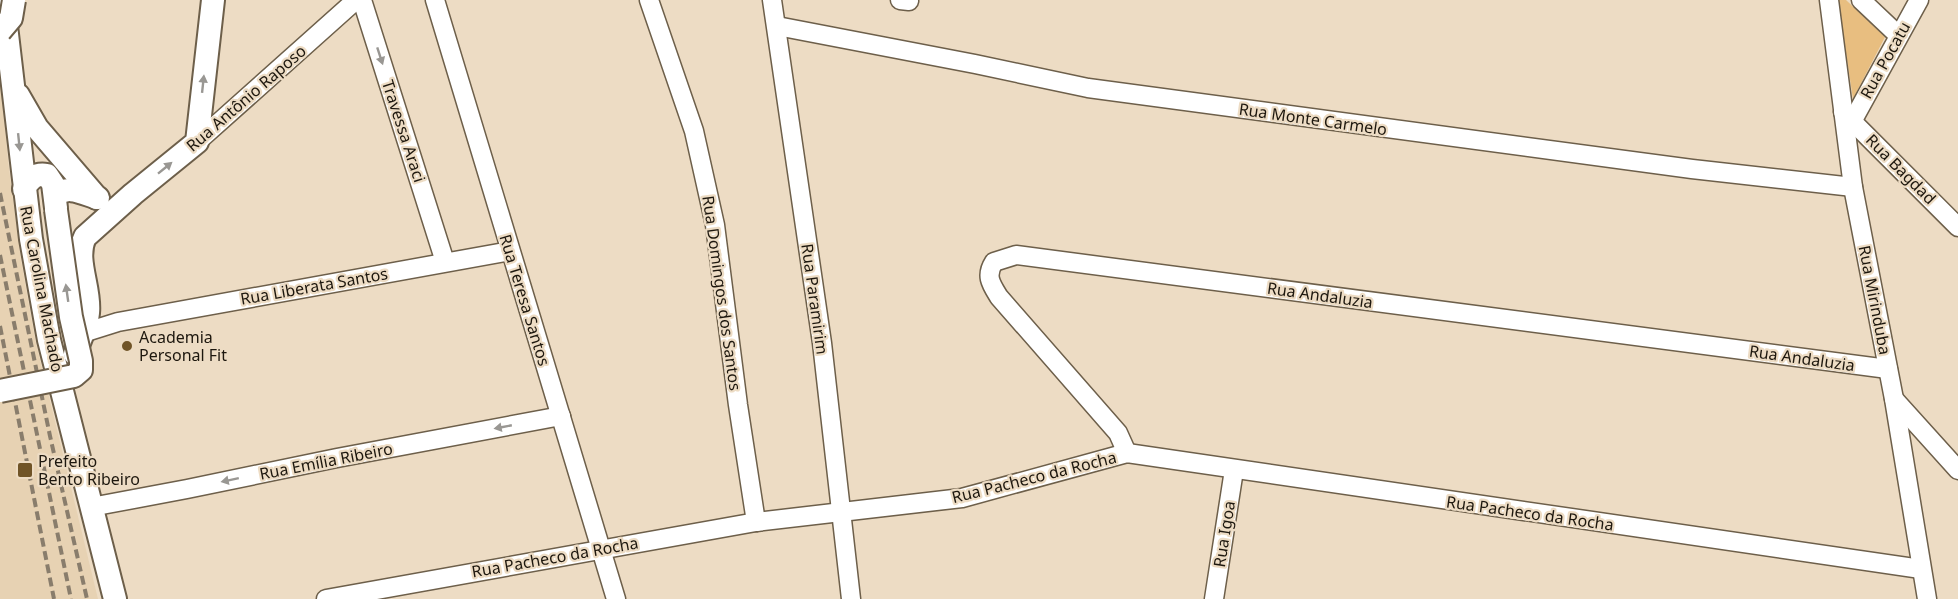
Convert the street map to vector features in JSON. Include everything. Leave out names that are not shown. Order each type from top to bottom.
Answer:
[{"type":"main road","name":"Rua Carolina Machado","points":[[3,0],[24,189],[49,340],[115,599]]},
{"type":"main road","points":[[0,31],[11,18],[14,0]]},
{"type":"main road","points":[[197,142],[213,0]]},
{"type":"main road","points":[[13,83],[31,119],[97,198]]},
{"type":"main road","name":"Rua Antônio Raposo","points":[[67,406],[69,379],[88,307],[82,256],[83,241],[133,194],[197,142]]},
{"type":"main road","name":"Rua Carolina Machado","points":[[24,189],[32,178],[44,174],[52,181],[56,204]]},
{"type":"main road","name":"Rua Antônio Raposo","points":[[56,204],[60,192],[67,190],[110,200],[133,194]]},
{"type":"main road","points":[[0,391],[74,376],[81,370],[71,317],[56,204]]},
{"type":"street","name":"Rua Antônio Raposo","points":[[197,142],[356,0]]},
{"type":"street","name":"Travessa Araci","points":[[362,0],[445,262]]},
{"type":"street","name":"Rua Teresa Santos","points":[[435,0],[616,599]]},
{"type":"street","name":"Rua Domingos dos Santos","points":[[649,0],[694,131],[715,225],[738,405],[756,522]]},
{"type":"street","name":"Rua Paramirim","points":[[772,0],[822,343],[851,599]]},
{"type":"street","name":"Rua Mirinduba","points":[[1826,0],[1848,116],[1853,187],[1894,399],[1927,599]]},
{"type":"street","points":[[1861,0],[1898,35]]},
{"type":"street","name":"Rua Pocatu","points":[[1848,116],[1919,0]]},
{"type":"street","name":"Rua Monte Carmelo","points":[[777,26],[1088,88],[1680,168],[1853,187]]},
{"type":"street","name":"Rua Bagdad","points":[[1848,116],[1958,227]]},
{"type":"street","name":"Rua Liberata Santos","points":[[83,333],[118,322],[510,251]]},
{"type":"street","name":"Rua Andaluzia","points":[[1127,453],[1118,433],[999,297],[988,277],[989,269],[994,262],[1016,255],[1888,369]]},
{"type":"street","points":[[88,307],[101,317],[118,322]]},
{"type":"street","points":[[1894,399],[1958,470]]},
{"type":"street","name":"Rua Emília Ribeiro","points":[[91,507],[561,416]]},
{"type":"street","name":"Rua Pacheco da Rocha","points":[[326,599],[756,522],[962,498],[1127,453],[1921,569]]},
{"type":"street","name":"Rua Igoa","points":[[1214,599],[1234,470]]},
{"type":"shaded area","points":[[1838,0],[1846,0],[1885,37],[1853,99]]},
{"type":"shaded area","points":[[0,68],[8,161],[21,260],[35,339],[98,599],[0,599]]},
{"type":"railway","points":[[0,193],[50,436],[87,599]]},
{"type":"railway","points":[[0,255],[71,599]]},
{"type":"railway","points":[[0,326],[54,599]]},
{"type":"place","name":"Academia Personal Fit","points":[[127,346]]},
{"type":"place","name":"Prefeito Bento Ribeiro","points":[[25,470]]}]
